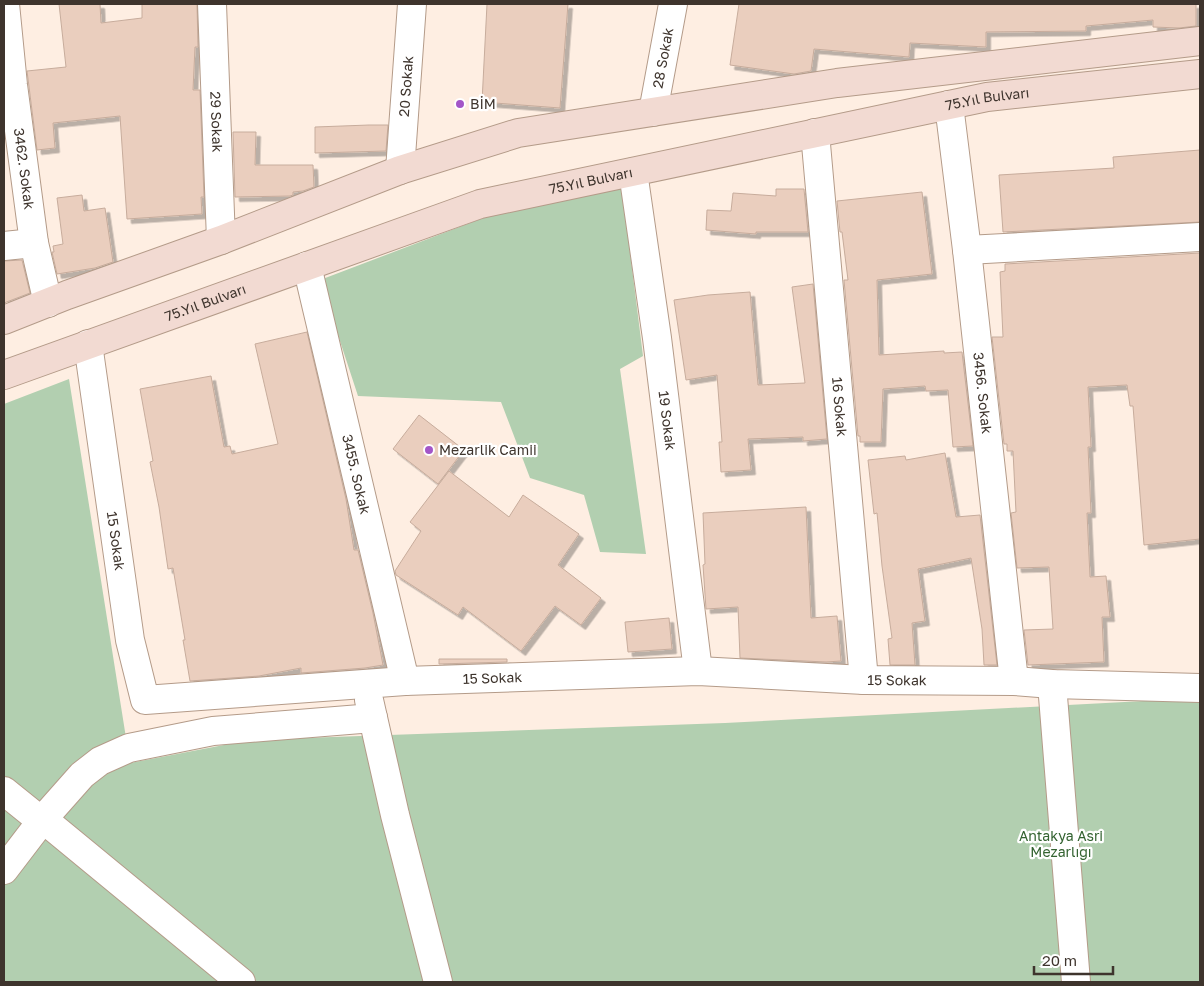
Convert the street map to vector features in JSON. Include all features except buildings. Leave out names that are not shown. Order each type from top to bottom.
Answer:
[{"type":"main road","points":[[4,320],[221,240],[400,170],[518,133],[837,83],[1200,40]]},
{"type":"main road","name":"75.Yıl Bulvarı","points":[[4,375],[480,204],[987,96],[1200,74]]},
{"type":"street","name":"3462. Sokak","points":[[5,4],[8,86],[34,243],[48,303]]},
{"type":"street","name":"29 Sokak","points":[[212,4],[221,240]]},
{"type":"street","name":"20 Sokak","points":[[400,170],[412,4]]},
{"type":"street","name":"28 Sokak","points":[[653,112],[673,4]]},
{"type":"street","name":"3456. Sokak","points":[[949,105],[967,250],[1014,681]]},
{"type":"street","name":"16 Sokak","points":[[815,133],[864,680]]},
{"type":"street","name":"19 Sokak","points":[[633,172],[657,338],[698,671]]},
{"type":"street","points":[[967,250],[1200,237]]},
{"type":"street","points":[[4,246],[34,243]]},
{"type":"street","name":"3455. Sokak","points":[[307,266],[405,681]]},
{"type":"street","name":"15 Sokak","points":[[88,344],[130,640],[145,700],[405,681],[698,671],[864,680],[1014,681],[1052,684],[1200,688]]},
{"type":"street","points":[[366,684],[395,815],[438,982]]},
{"type":"street","points":[[1052,684],[1076,982]]},
{"type":"street","points":[[4,870],[43,819],[82,776],[100,761],[129,748],[213,731],[373,718]]},
{"type":"street","points":[[4,790],[40,820],[43,819],[231,979]]},
{"type":"green space","points":[[622,188],[643,356],[620,369],[646,554],[600,552],[584,495],[530,478],[501,402],[358,396],[320,280],[483,218]]},
{"type":"green space","name":"Antakya Asri Mezarlığı","points":[[69,379],[130,763],[250,740],[725,723],[1200,698],[1200,982],[4,982],[4,404]]},
{"type":"place","name":"BİM","points":[[460,104]]},
{"type":"place","name":"Mezarlik Camii","points":[[429,450]]}]
